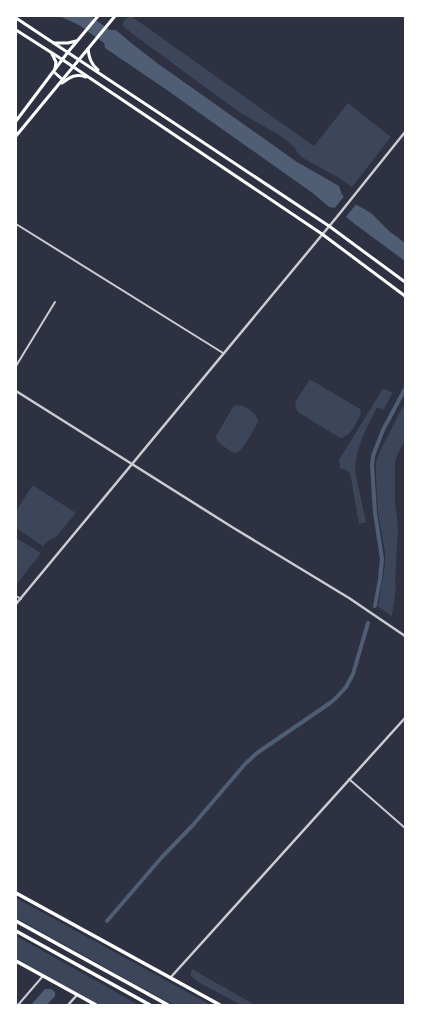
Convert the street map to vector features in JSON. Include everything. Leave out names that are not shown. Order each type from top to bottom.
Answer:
[{"type":"main road","points":[[16,121],[68,52],[98,16]]},
{"type":"main road","points":[[16,136],[115,16]]},
{"type":"main road","points":[[16,18],[329,226],[405,282]]},
{"type":"main road","points":[[16,30],[74,67],[322,234],[405,296]]},
{"type":"main road","points":[[54,42],[68,43],[78,40]]},
{"type":"main road","points":[[88,49],[93,65],[103,76]]},
{"type":"main road","points":[[51,52],[56,62],[54,71]]},
{"type":"main road","points":[[54,71],[63,80]]},
{"type":"main road","points":[[57,86],[70,77],[75,76],[82,76],[94,81]]},
{"type":"main road","points":[[16,893],[220,1005]]},
{"type":"main road","points":[[16,921],[167,1004]]},
{"type":"main road","points":[[16,931],[150,1005]]},
{"type":"main road","points":[[16,961],[96,1005]]},
{"type":"street","points":[[16,604],[336,218],[405,132]]},
{"type":"street","points":[[16,224],[223,353]]},
{"type":"street","points":[[16,366],[56,302]]},
{"type":"street","points":[[16,391],[237,530],[349,598],[405,636]]},
{"type":"street","points":[[16,596],[20,599]]},
{"type":"street","points":[[171,977],[405,718]]},
{"type":"street","points":[[349,779],[405,828]]},
{"type":"street","points":[[18,1005],[43,976]]},
{"type":"street","points":[[68,1005],[77,994]]},
{"type":"shaded area","points":[[59,16],[90,16],[110,30],[116,30],[157,63],[297,162],[339,186],[342,195],[372,214],[389,231],[405,243],[405,261],[335,208],[329,207],[314,194],[105,48],[104,43],[79,25]]},
{"type":"shaded area","points":[[128,16],[131,16],[314,146],[348,103],[391,137],[352,187],[301,157],[293,146],[279,135],[239,112],[130,32],[123,26],[123,22]]},
{"type":"shaded area","points":[[309,380],[360,409],[361,414],[353,429],[344,437],[340,438],[298,412],[295,406],[296,401]]},
{"type":"shaded area","points":[[384,389],[392,394],[383,410],[377,407],[362,438],[357,454],[355,471],[366,522],[359,524],[350,473],[340,468],[339,460]]},
{"type":"shaded area","points":[[405,402],[405,441],[395,461],[395,501],[398,528],[395,582],[396,589],[392,616],[378,607],[385,565],[385,552],[378,513],[376,462]]},
{"type":"shaded area","points":[[236,405],[243,406],[250,410],[258,421],[243,447],[237,452],[234,452],[230,451],[221,444],[217,440],[216,436],[233,407]]},
{"type":"shaded area","points":[[32,486],[76,513],[56,537],[48,541],[43,546],[16,528],[16,511]]},
{"type":"shaded area","points":[[16,538],[41,553],[16,584]]},
{"type":"shaded area","points":[[16,898],[211,1005],[176,1005],[166,1001],[16,918]]},
{"type":"shaded area","points":[[16,936],[138,1005],[100,1005],[16,959]]},
{"type":"shaded area","points":[[192,969],[255,1005],[241,1005],[198,982],[191,976]]},
{"type":"shaded area","points":[[45,989],[51,989],[55,992],[55,996],[47,1005],[31,1005]]},
{"type":"pier","points":[[345,195],[357,203],[345,218],[334,209]]},
{"type":"waterway","points":[[375,606],[382,559],[375,513],[372,465],[373,456],[383,430],[405,389]]},
{"type":"waterway","points":[[107,921],[162,857],[193,825],[245,764],[257,753],[330,703],[346,687],[353,674],[368,623]]}]
